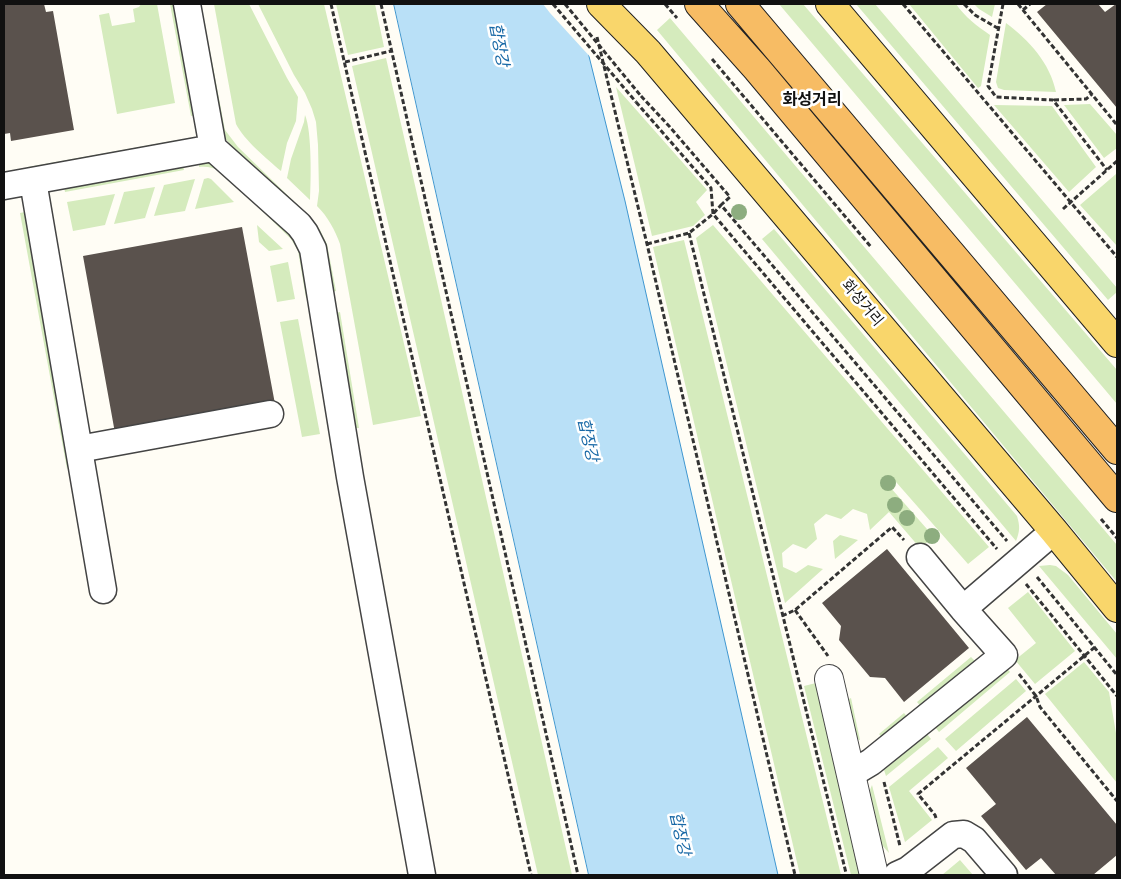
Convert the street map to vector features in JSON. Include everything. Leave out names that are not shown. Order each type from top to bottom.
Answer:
[{"type":"highway","points":[[699,4],[757,70],[1117,498]]},
{"type":"highway","points":[[740,4],[1117,450]]},
{"type":"main road","name":"화성거리","points":[[601,4],[648,52],[1117,608]]},
{"type":"main road","points":[[830,4],[1117,343]]},
{"type":"street","points":[[187,4],[213,148],[299,225],[313,249],[350,477],[422,875]]},
{"type":"street","points":[[4,186],[213,148]]},
{"type":"street","points":[[33,181],[103,590]]},
{"type":"street","points":[[78,449],[270,414]]},
{"type":"street","points":[[963,609],[1054,531]]},
{"type":"street","points":[[851,774],[878,757],[1004,655],[920,557]]},
{"type":"street","points":[[829,679],[874,875]]},
{"type":"street","points":[[903,873],[953,835],[964,834],[974,840],[1004,875]]},
{"type":"path","points":[[331,4],[530,875]]},
{"type":"path","points":[[381,4],[578,875]]},
{"type":"path","points":[[553,4],[712,188],[713,214],[1017,562],[1095,647],[1117,675]]},
{"type":"path","points":[[565,4],[641,96],[730,197],[713,214],[689,233],[647,244]]},
{"type":"path","points":[[903,4],[1117,257]]},
{"type":"path","points":[[964,4],[976,15],[999,29]]},
{"type":"path","points":[[1004,4],[988,86],[996,97],[1053,100],[1086,99],[1092,94]]},
{"type":"path","points":[[1018,4],[1117,125]]},
{"type":"path","points":[[1023,10],[1030,4]]},
{"type":"path","points":[[595,31],[795,875]]},
{"type":"path","points":[[345,62],[391,51]]},
{"type":"path","points":[[1053,100],[1106,170]]},
{"type":"path","points":[[1063,209],[1116,162],[1117,167]]},
{"type":"path","points":[[721,205],[1017,562],[1084,656],[1117,696]]},
{"type":"path","points":[[689,233],[846,875]]},
{"type":"path","points":[[782,616],[795,610],[892,528],[920,557]]},
{"type":"path","points":[[935,823],[935,815],[918,794],[1095,647]]},
{"type":"path","points":[[1004,655],[1036,696],[1040,707],[1117,801]]},
{"type":"path","points":[[878,757],[901,850],[903,873]]},
{"type":"green space","points":[[141,4],[157,4],[175,103],[117,114],[99,15],[109,13],[112,26],[135,22],[133,9]]},
{"type":"green space","points":[[170,4],[175,4],[195,115],[191,116]]},
{"type":"green space","points":[[197,4],[201,4],[225,130],[238,147],[312,219],[320,230],[327,244],[336,291],[331,292],[308,222],[224,137]]},
{"type":"green space","points":[[214,4],[249,4],[298,97],[296,121],[287,143],[281,171],[250,143],[236,124]]},
{"type":"green space","points":[[258,4],[324,4],[421,416],[373,425],[340,244],[331,224],[317,206],[319,191],[316,122],[305,93]]},
{"type":"green space","points":[[336,4],[375,4],[384,47],[348,55]]},
{"type":"green space","points":[[779,4],[803,4],[1117,370],[1117,404]]},
{"type":"green space","points":[[856,4],[875,4],[1117,288],[1117,292],[1108,300]]},
{"type":"green space","points":[[909,4],[956,4],[963,13],[990,35],[981,86],[978,88]]},
{"type":"green space","points":[[974,4],[995,4],[992,17],[979,9]]},
{"type":"green space","points":[[670,18],[1117,545],[1117,582],[657,30]]},
{"type":"green space","points":[[1006,23],[1023,37],[1044,62],[1056,92],[1004,90],[998,88],[996,82]]},
{"type":"green space","points":[[386,58],[572,875],[538,875],[352,66]]},
{"type":"green space","points":[[616,87],[707,190],[696,202],[705,215],[693,226],[652,236]]},
{"type":"green space","points":[[1090,104],[1117,135],[1117,148],[1104,158],[1064,105]]},
{"type":"green space","points":[[994,105],[1052,106],[1096,167],[1069,192]]},
{"type":"green space","points":[[305,115],[310,144],[310,200],[287,178]]},
{"type":"green space","points":[[178,140],[179,146],[29,173],[28,167]]},
{"type":"green space","points":[[205,161],[219,164],[300,244],[311,297],[306,298],[298,251],[291,239],[221,171],[199,167],[199,162]]},
{"type":"green space","points":[[183,165],[184,170],[65,192],[64,187]]},
{"type":"green space","points":[[1116,174],[1117,246],[1080,205]]},
{"type":"green space","points":[[208,178],[234,202],[195,209],[204,179]]},
{"type":"green space","points":[[195,179],[185,211],[154,216],[164,185]]},
{"type":"green space","points":[[155,187],[145,218],[114,224],[124,192]]},
{"type":"green space","points":[[115,194],[105,225],[73,231],[67,202]]},
{"type":"green space","points":[[25,212],[69,464],[67,469],[20,213]]},
{"type":"green space","points":[[257,225],[283,249],[269,251],[259,242]]},
{"type":"green space","points":[[713,225],[989,547],[968,564],[896,482],[890,487],[934,537],[920,548],[889,512],[870,530],[867,514],[853,509],[841,519],[826,514],[814,524],[817,539],[806,549],[793,544],[782,553],[783,567],[796,573],[808,565],[823,569],[785,603],[696,238]]},
{"type":"green space","points":[[774,229],[1017,516],[1019,529],[1016,541],[762,239]]},
{"type":"green space","points":[[684,240],[841,875],[800,875],[653,247]]},
{"type":"green space","points":[[288,262],[295,299],[277,302],[270,266]]},
{"type":"green space","points":[[340,312],[359,428],[355,428],[335,313]]},
{"type":"green space","points":[[298,319],[320,434],[302,437],[280,322]]},
{"type":"green space","points":[[840,535],[858,540],[835,559],[833,541]]},
{"type":"green space","points":[[1039,566],[1056,566],[1068,575],[1117,634],[1117,659]]},
{"type":"green space","points":[[1028,592],[1075,651],[1035,684],[1015,660],[1036,643],[1008,608]]},
{"type":"green space","points":[[971,657],[976,662],[922,708],[917,702]]},
{"type":"green space","points":[[1084,662],[1109,692],[1117,739],[1117,783],[1045,694]]},
{"type":"green space","points":[[1006,667],[1010,672],[939,732],[935,727]]},
{"type":"green space","points":[[1016,679],[1026,691],[956,751],[945,739]]},
{"type":"green space","points":[[816,683],[863,875],[851,875],[804,686]]},
{"type":"green space","points":[[851,698],[860,740],[854,735],[848,701]]},
{"type":"green space","points":[[904,713],[909,719],[884,740],[879,734]]},
{"type":"green space","points":[[927,734],[931,739],[886,776],[884,770]]},
{"type":"green space","points":[[938,747],[948,758],[909,791],[932,820],[905,842],[889,787]]},
{"type":"green space","points":[[872,785],[889,853],[881,844],[871,803],[870,790]]},
{"type":"green space","points":[[960,860],[973,875],[942,875]]},
{"type":"water","name":"합장강","points":[[394,4],[576,4],[625,201],[778,875],[589,875]]},
{"type":"pier","points":[[543,4],[579,4],[593,60],[550,13]]},
{"type":"building","points":[[4,4],[44,4],[46,12],[53,11],[74,130],[11,141],[10,133],[4,134]]},
{"type":"building","points":[[1047,4],[1098,4],[1105,12],[1117,5],[1117,108],[1037,12]]},
{"type":"building","points":[[242,227],[275,404],[115,433],[83,256]]},
{"type":"building","points":[[887,549],[969,648],[904,702],[885,678],[870,677],[839,640],[841,626],[822,603]]},
{"type":"building","points":[[1027,717],[1117,825],[1117,855],[1093,875],[1056,875],[1041,858],[1026,870],[981,816],[996,804],[966,768]]},
{"type":"district","name":"화성거리","points":[[812,102]]}]
